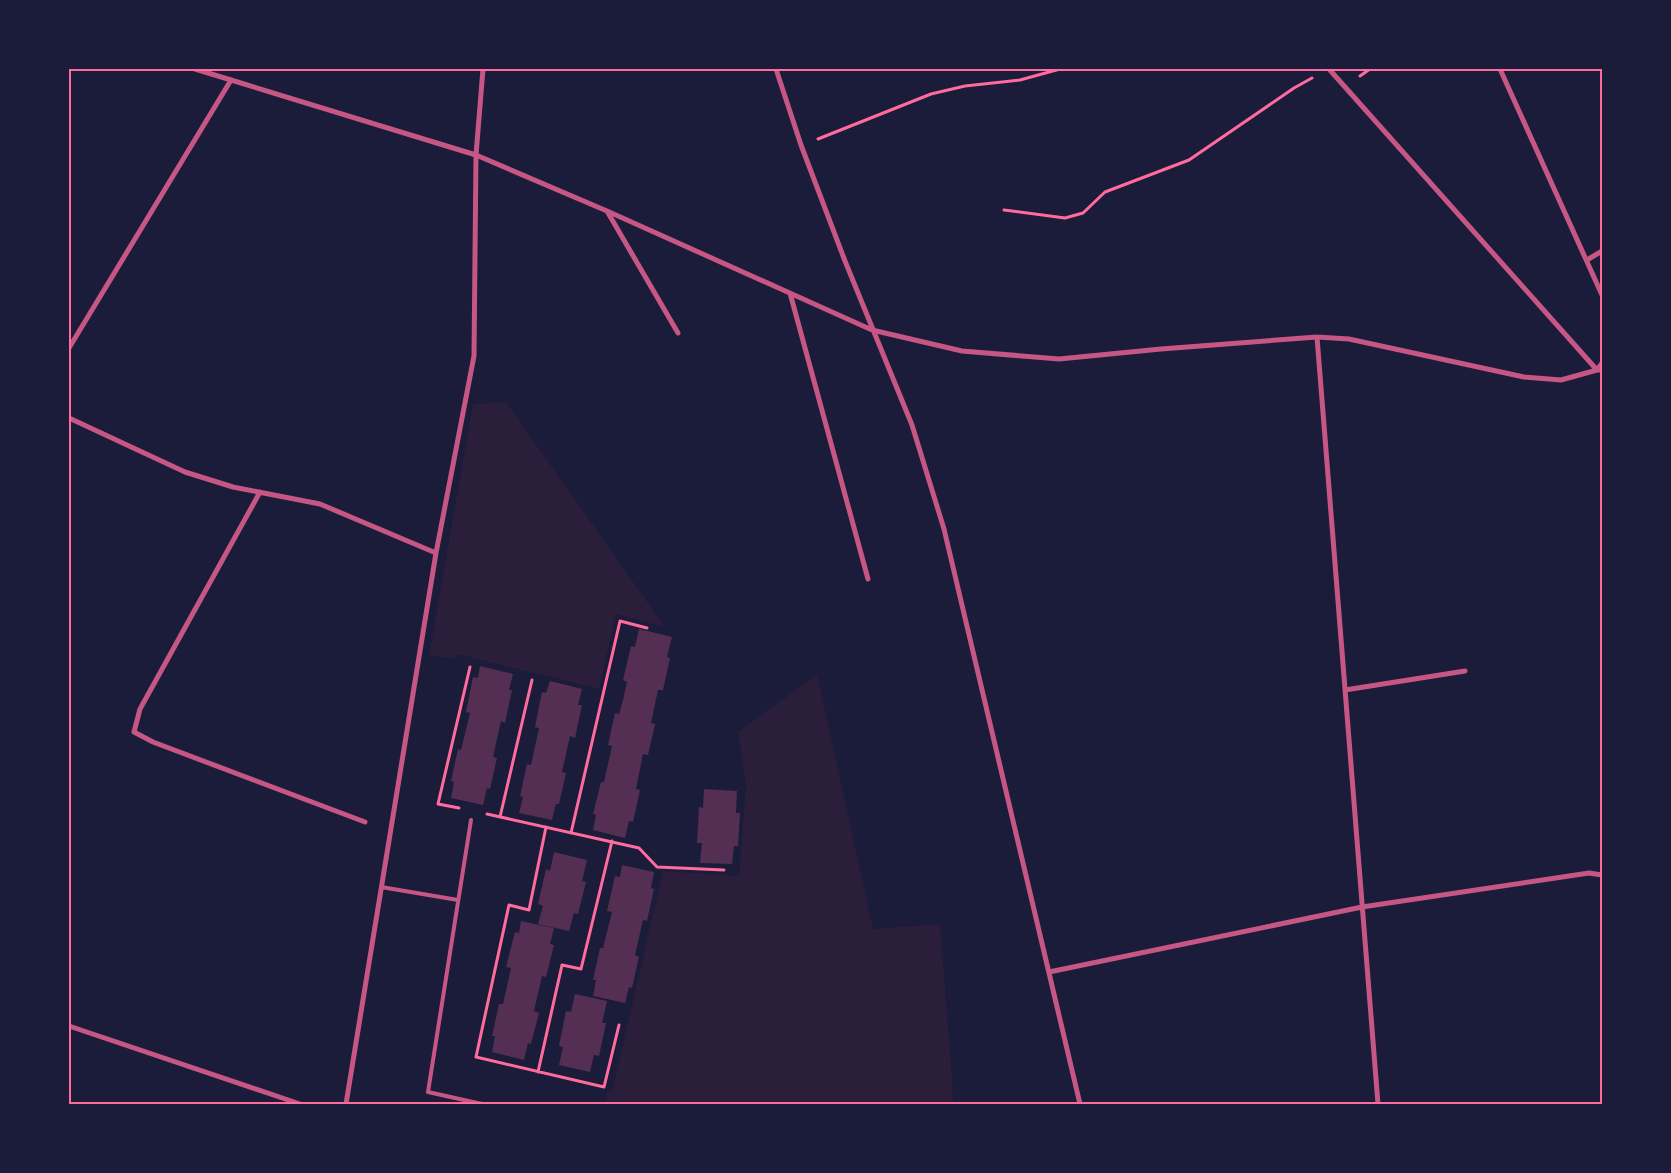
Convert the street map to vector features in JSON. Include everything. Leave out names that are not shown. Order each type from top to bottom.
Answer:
[{"type":"street","points":[[195,69],[476,154],[607,210],[872,330],[962,351],[1059,359],[1317,337],[1349,339],[1524,377],[1561,380],[1600,370]]},
{"type":"street","points":[[346,1104],[436,553],[474,356],[476,154],[483,69]]},
{"type":"street","points":[[776,69],[801,145],[872,330],[912,425],[944,529],[1080,1104]]},
{"type":"street","points":[[1329,69],[1600,370]]},
{"type":"street","points":[[1500,69],[1602,295]]},
{"type":"street","points":[[69,348],[231,80]]},
{"type":"street","points":[[607,210],[678,334]]},
{"type":"street","points":[[1587,260],[1602,251]]},
{"type":"street","points":[[790,293],[868,579]]},
{"type":"street","points":[[1317,337],[1378,1104]]},
{"type":"street","points":[[1600,370],[1602,363]]},
{"type":"street","points":[[69,418],[185,472],[233,487],[320,504],[436,553]]},
{"type":"street","points":[[260,492],[140,709],[134,732],[153,742],[365,822]]},
{"type":"street","points":[[1345,690],[1465,672]]},
{"type":"street","points":[[1049,972],[1362,907],[1589,873],[1602,875]]},
{"type":"street","points":[[69,1026],[300,1104]]},
{"type":"lane","points":[[471,820],[428,1092],[482,1104]]},
{"type":"lane","points":[[381,887],[458,900]]},
{"type":"path","points":[[801,145],[931,94],[965,86],[1020,80],[1060,69]]},
{"type":"path","points":[[1004,210],[1065,218],[1084,213],[1104,192],[1189,160],[1294,88],[1320,74]]},
{"type":"path","points":[[571,833],[620,621],[647,628]]},
{"type":"path","points":[[470,667],[438,804],[639,848],[657,868],[724,870]]},
{"type":"path","points":[[500,817],[532,680]]},
{"type":"path","points":[[471,820],[472,811]]},
{"type":"path","points":[[546,827],[529,910],[509,905],[476,1057],[604,1087],[619,1025]]},
{"type":"path","points":[[538,1072],[562,965],[581,969],[612,842]]},
{"type":"shaded area","points":[[506,402],[665,627],[616,614],[599,689],[458,654],[454,659],[429,655],[473,404]]},
{"type":"shaded area","points":[[817,674],[873,929],[940,924],[953,1104],[605,1104],[607,1091],[612,1092],[663,871],[739,876],[746,784],[738,732]]},
{"type":"building","points":[[639,629],[672,637],[667,657],[670,658],[663,690],[658,690],[651,723],[655,724],[648,755],[643,754],[636,789],[640,790],[633,822],[629,821],[625,838],[593,830],[596,815],[593,814],[601,782],[604,782],[612,746],[608,745],[615,713],[619,714],[623,700],[627,682],[623,680],[631,646],[635,647]]},
{"type":"building","points":[[480,666],[513,674],[509,690],[512,690],[505,723],[501,721],[493,757],[497,758],[490,789],[487,788],[483,805],[451,798],[454,782],[451,781],[458,749],[461,750],[470,713],[466,712],[473,677],[478,678]]},
{"type":"building","points":[[550,681],[582,689],[578,705],[582,705],[575,738],[570,736],[562,772],[566,773],[559,804],[556,804],[552,820],[519,813],[523,797],[520,796],[527,764],[531,765],[539,728],[535,727],[542,692],[546,693]]},
{"type":"building","points":[[704,789],[737,791],[736,813],[740,813],[738,846],[734,846],[732,864],[700,863],[702,843],[697,843],[699,807],[703,808]]},
{"type":"building","points":[[554,852],[587,860],[582,881],[586,882],[578,914],[574,913],[569,931],[538,924],[543,906],[538,904],[546,869],[550,871]]},
{"type":"building","points":[[622,865],[654,872],[651,888],[654,889],[647,921],[643,920],[635,955],[639,957],[632,988],[629,987],[625,1003],[593,996],[596,980],[593,980],[600,948],[603,948],[612,912],[607,911],[615,876],[620,877]]},
{"type":"building","points":[[521,921],[554,928],[550,944],[554,945],[546,977],[542,976],[534,1011],[539,1013],[531,1044],[528,1043],[524,1060],[492,1052],[495,1036],[492,1036],[499,1004],[503,1004],[511,968],[506,967],[515,932],[519,933]]},
{"type":"building","points":[[575,994],[607,1001],[602,1023],[606,1023],[599,1056],[594,1055],[590,1072],[559,1065],[563,1047],[559,1046],[566,1011],[571,1012]]}]
